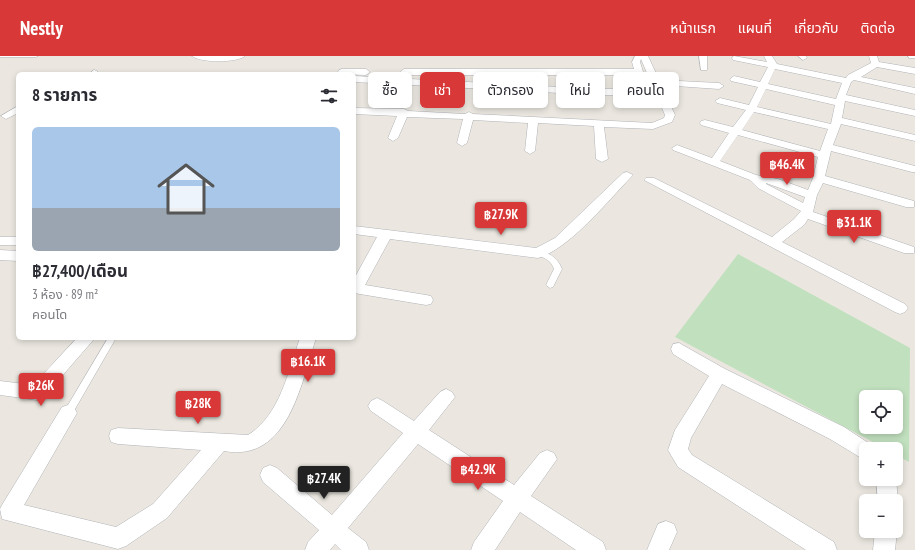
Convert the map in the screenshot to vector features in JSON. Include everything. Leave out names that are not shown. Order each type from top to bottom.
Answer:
[{"type":"street","points":[[196,56],[207,59],[224,59],[241,56]]},
{"type":"street","points":[[637,72],[636,62],[639,56]]},
{"type":"street","points":[[644,56],[651,72]]},
{"type":"street","points":[[702,56],[704,68]]},
{"type":"street","points":[[736,58],[771,60],[849,79],[915,91]]},
{"type":"street","points":[[342,72],[348,60]]},
{"type":"street","points":[[714,162],[752,108],[763,86],[771,60]]},
{"type":"street","points":[[773,243],[799,222],[807,212],[811,195],[820,178],[825,151],[836,124],[841,100],[849,79],[874,60],[915,71]]},
{"type":"street","points":[[356,74],[556,81]]},
{"type":"street","points":[[356,79],[556,82]]},
{"type":"street","points":[[734,79],[763,86],[915,113]]},
{"type":"street","points":[[679,84],[719,86]]},
{"type":"street","points":[[720,101],[914,138]]},
{"type":"street","points":[[356,110],[653,126],[668,120],[670,115],[667,108]]},
{"type":"street","points":[[6,116],[16,110]]},
{"type":"street","points":[[393,138],[404,112]]},
{"type":"street","points":[[462,143],[469,115]]},
{"type":"street","points":[[530,151],[533,119]]},
{"type":"street","points":[[705,123],[736,132],[912,169]]},
{"type":"street","points":[[599,124],[602,159]]},
{"type":"street","points":[[677,148],[754,178],[774,181],[811,195]]},
{"type":"street","points":[[356,230],[538,253],[560,241],[627,175]]},
{"type":"street","points":[[754,178],[762,186],[807,212],[909,250]]},
{"type":"street","points":[[820,178],[910,204]]},
{"type":"street","points":[[650,180],[900,308]]},
{"type":"street","points":[[356,286],[385,235]]},
{"type":"street","points":[[0,241],[16,241]]},
{"type":"street","points":[[0,255],[16,256]]},
{"type":"street","points":[[356,288],[426,300]]},
{"type":"street","points":[[0,388],[37,393],[85,340]]},
{"type":"street","points":[[118,436],[220,442],[236,445],[253,443],[264,436],[280,418],[307,340]]},
{"type":"street","points":[[680,349],[719,374],[838,433],[859,447]]},
{"type":"street","points":[[719,374],[682,436],[678,450],[685,461],[826,550]]},
{"type":"street","points":[[316,550],[446,397]]},
{"type":"street","points":[[377,406],[595,550]]},
{"type":"street","points":[[68,412],[9,512],[118,538],[160,511],[220,442]]},
{"type":"street","points":[[482,550],[517,498],[547,459]]},
{"type":"street","points":[[270,475],[358,550]]},
{"type":"street","points":[[884,550],[885,538]]},
{"type":"lane","points":[[0,56],[36,56]]},
{"type":"lane","points":[[538,253],[551,257],[556,262],[558,269],[550,285]]},
{"type":"lane","points":[[68,412],[111,340]]},
{"type":"green space","points":[[738,254],[910,348],[909,462],[903,459],[903,442],[873,442],[675,337]]}]
